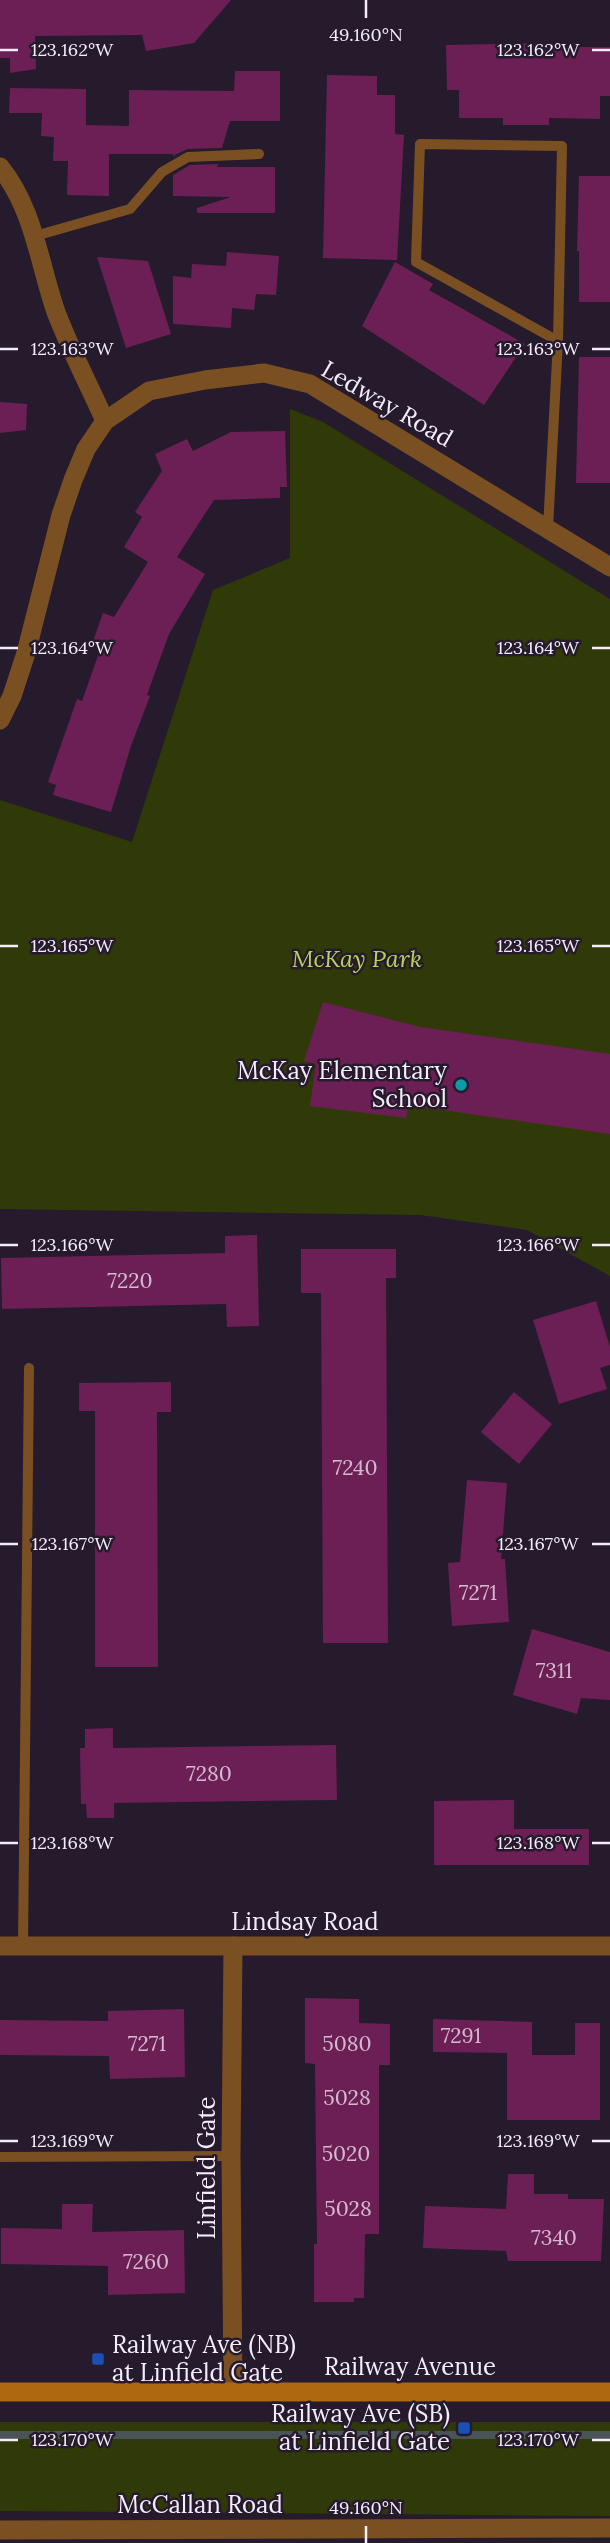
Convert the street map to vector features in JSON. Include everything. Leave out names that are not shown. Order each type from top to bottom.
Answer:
[{"type":"main road","name":"Railway Avenue","points":[[0,2392],[610,2392]]},
{"type":"street","points":[[0,167],[19,197],[35,236],[56,312],[105,421],[86,449],[73,480],[61,516],[26,653],[12,696],[0,720]]},
{"type":"street","name":"Ledway Road","points":[[105,421],[149,391],[205,380],[264,373],[310,384],[610,567]]},
{"type":"street","name":"Linfield Gate","points":[[233,1946],[233,2390]]},
{"type":"street","name":"Lindsay Road","points":[[0,1947],[610,1946]]},
{"type":"street","name":"McCallan Road","points":[[0,2530],[610,2528]]},
{"type":"lane","points":[[548,528],[558,341],[562,146],[420,144],[416,262],[558,341]]},
{"type":"lane","points":[[35,236],[130,209],[162,172],[188,157],[259,154]]},
{"type":"lane","points":[[23,1947],[29,1368]]},
{"type":"lane","points":[[0,2157],[231,2156]]},
{"type":"green space","name":"McKay Park","points":[[290,409],[323,422],[610,599],[610,1276],[527,1230],[420,1215],[0,1209],[0,800],[132,842],[213,590],[290,558]]},
{"type":"green space","points":[[0,2422],[610,2422],[610,2516],[0,2511]]},
{"type":"building","points":[[0,0],[231,0],[194,43],[146,51],[142,35],[35,36],[36,69],[10,73],[10,58],[0,58]]},
{"type":"building","points":[[547,43],[547,47],[610,47],[610,96],[600,96],[600,119],[549,118],[549,125],[503,125],[503,118],[459,118],[459,90],[447,90],[446,45]]},
{"type":"building","points":[[235,71],[280,71],[280,121],[230,121],[222,148],[187,149],[173,156],[109,154],[109,196],[67,195],[68,161],[53,161],[54,137],[41,136],[42,113],[9,113],[10,88],[86,89],[86,125],[129,126],[129,90],[234,91]]},
{"type":"building","points":[[327,75],[377,76],[377,95],[395,95],[395,134],[404,135],[397,260],[323,258]]},
{"type":"building","points":[[218,164],[217,167],[275,167],[275,213],[197,213],[197,208],[231,197],[173,196],[173,175],[190,165]]},
{"type":"building","points":[[579,176],[610,176],[610,302],[579,302]]},
{"type":"building","points":[[227,252],[279,256],[276,295],[256,294],[254,310],[232,308],[231,328],[173,324],[173,276],[191,278],[192,264],[226,266]]},
{"type":"building","points":[[97,257],[148,261],[171,334],[126,348]]},
{"type":"building","points":[[395,262],[433,284],[429,290],[525,344],[484,405],[362,326]]},
{"type":"building","points":[[579,357],[610,357],[610,483],[576,483]]},
{"type":"building","points":[[0,402],[27,404],[26,430],[0,433]]},
{"type":"building","points":[[285,431],[287,487],[280,487],[280,498],[214,500],[177,557],[205,574],[169,634],[111,812],[53,795],[56,785],[48,782],[77,699],[82,701],[100,650],[91,647],[103,613],[114,617],[148,562],[124,547],[142,517],[135,512],[162,471],[155,454],[187,439],[193,451],[231,432]]},
{"type":"building","name":"McKay Elementary School","points":[[323,1002],[420,1027],[610,1054],[610,1134],[408,1105],[406,1118],[310,1106],[316,1064],[304,1061]]},
{"type":"building","points":[[257,1235],[259,1326],[227,1327],[226,1304],[2,1309],[1,1258],[225,1253],[225,1236]]},
{"type":"building","points":[[301,1249],[396,1249],[396,1278],[386,1278],[388,1643],[323,1643],[321,1293],[301,1293]]},
{"type":"building","points":[[596,1301],[610,1347],[610,1365],[600,1368],[607,1389],[559,1404],[533,1320]]},
{"type":"building","points":[[171,1382],[171,1412],[157,1412],[158,1667],[95,1667],[95,1411],[79,1411],[79,1383]]},
{"type":"building","points":[[514,1392],[552,1424],[519,1464],[481,1432]]},
{"type":"building","points":[[467,1480],[507,1483],[501,1559],[505,1559],[509,1622],[452,1626],[448,1563],[460,1562]]},
{"type":"building","points":[[532,1629],[610,1652],[610,1700],[581,1698],[577,1714],[513,1695]]},
{"type":"building","points":[[113,1728],[113,1748],[336,1745],[337,1800],[114,1803],[114,1818],[87,1818],[86,1804],[81,1804],[80,1748],[85,1748],[85,1729]]},
{"type":"building","points":[[514,1800],[514,1829],[589,1829],[589,1865],[434,1865],[434,1801]]},
{"type":"building","points":[[305,1998],[359,1999],[359,2023],[390,2024],[390,2065],[379,2065],[379,2234],[365,2234],[364,2298],[354,2298],[354,2302],[314,2302],[314,2244],[317,2244],[315,2064],[305,2063]]},
{"type":"building","points":[[184,2009],[185,2077],[110,2079],[109,2056],[0,2055],[0,2020],[108,2021],[108,2011]]},
{"type":"building","points":[[433,2019],[532,2022],[532,2055],[575,2055],[575,2023],[600,2023],[600,2120],[507,2120],[507,2053],[433,2052]]},
{"type":"building","points":[[508,2174],[534,2174],[534,2194],[568,2194],[568,2199],[604,2199],[601,2261],[508,2261],[506,2251],[423,2248],[425,2206],[506,2209]]},
{"type":"building","points":[[62,2204],[93,2204],[92,2232],[184,2230],[185,2293],[108,2295],[108,2266],[1,2264],[1,2228],[62,2229]]},
{"type":"waterway","points":[[0,2435],[610,2435]]},
{"type":"place","name":"McKay Elementary School","points":[[461,1085]]},
{"type":"place","name":"Railway Ave (NB) at Linfield Gate","points":[[98,2359]]},
{"type":"place","name":"Railway Ave (SB) at Linfield Gate","points":[[464,2428]]}]
